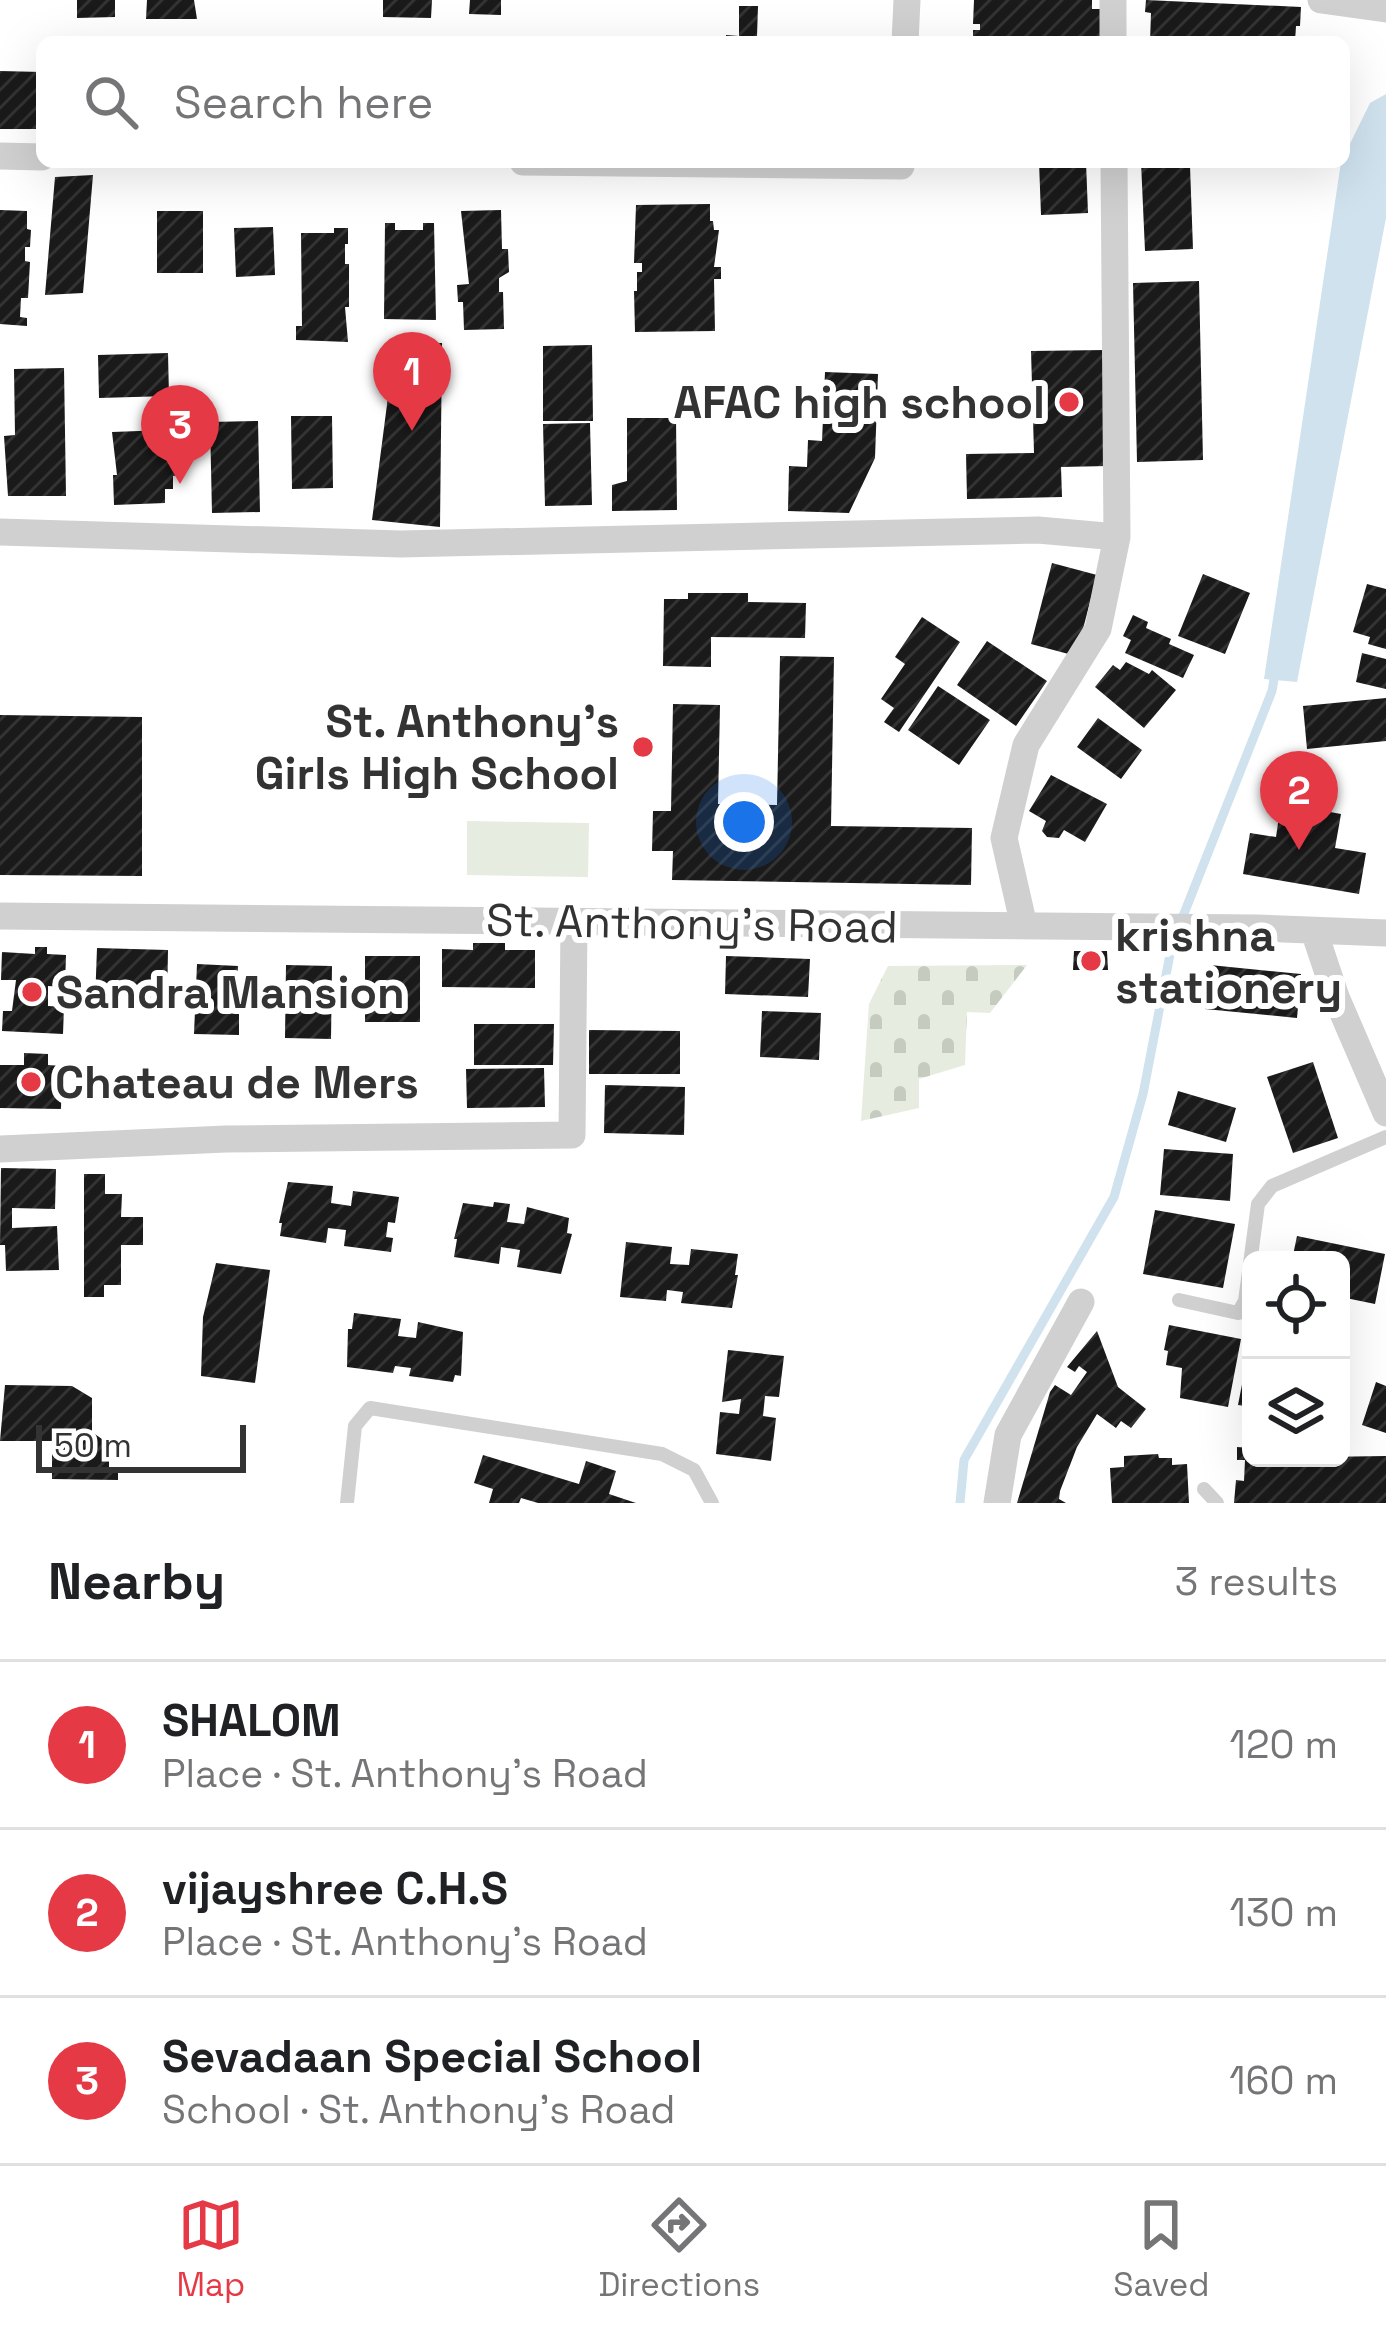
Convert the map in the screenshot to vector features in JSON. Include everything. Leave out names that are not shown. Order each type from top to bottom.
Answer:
[{"type":"street","points":[[905,36],[907,0]]},
{"type":"street","points":[[1113,0],[1113,36]]},
{"type":"street","points":[[1321,0],[1386,9]]},
{"type":"street","points":[[0,156],[36,157]]},
{"type":"street","points":[[1024,926],[1004,838],[1026,746],[1098,628],[1117,537],[1114,168]]},
{"type":"street","points":[[0,532],[401,544],[1038,530],[1117,537]]},
{"type":"street","name":"St. Anthony's Road","points":[[0,916],[1386,932]]},
{"type":"street","points":[[0,1149],[226,1139],[572,1135],[574,922]]},
{"type":"street","points":[[1314,931],[1336,997],[1386,1113]]},
{"type":"street","points":[[997,1503],[1008,1435],[1082,1302]]},
{"type":"lane","points":[[1179,1300],[1238,1313],[1245,1301],[1258,1204],[1272,1186],[1386,1137]]},
{"type":"lane","points":[[347,1503],[355,1426],[370,1408],[662,1454],[694,1470],[712,1503]]},
{"type":"lane","points":[[1204,1489],[1217,1503]]},
{"type":"green space","points":[[467,821],[589,823],[588,877],[467,875]]},
{"type":"green space","points":[[1027,965],[990,1013],[967,1012],[965,1065],[919,1079],[919,1108],[861,1121],[869,1004],[888,966]]},
{"type":"water","points":[[1386,94],[1386,218],[1297,682],[1264,679],[1340,168],[1350,168],[1350,144],[1370,103]]},
{"type":"building","points":[[77,0],[115,0],[115,17],[77,18]]},
{"type":"building","points":[[147,0],[194,0],[197,19],[146,19]]},
{"type":"building","points":[[383,0],[432,0],[431,18],[383,17]]},
{"type":"building","points":[[470,0],[501,0],[501,15],[469,14]]},
{"type":"building","points":[[974,0],[1092,0],[1092,9],[1108,9],[1107,36],[973,36],[980,24],[973,24]]},
{"type":"building","points":[[1146,0],[1301,7],[1295,36],[1150,36],[1151,13],[1145,12]]},
{"type":"building","points":[[739,6],[758,6],[757,36],[739,36]]},
{"type":"building","points":[[0,71],[36,72],[36,129],[0,129]]},
{"type":"building","points":[[1039,168],[1086,168],[1088,213],[1041,215]]},
{"type":"building","points":[[1141,168],[1190,168],[1193,249],[1145,251]]},
{"type":"building","points":[[93,175],[83,293],[45,295],[55,177]]},
{"type":"building","points":[[710,204],[710,221],[719,230],[714,267],[721,267],[721,279],[714,279],[715,331],[635,332],[634,291],[637,272],[642,272],[642,263],[634,263],[636,205]]},
{"type":"building","points":[[0,210],[27,211],[27,229],[31,230],[30,247],[25,247],[25,261],[30,262],[28,298],[21,298],[20,317],[27,318],[27,326],[0,324]]},
{"type":"building","points":[[501,210],[502,249],[508,249],[509,272],[499,278],[504,329],[464,330],[457,285],[469,284],[461,211]]},
{"type":"building","points":[[157,211],[203,211],[203,273],[157,273]]},
{"type":"building","points":[[385,223],[395,223],[395,230],[423,230],[423,223],[434,223],[436,320],[384,319]]},
{"type":"building","points":[[273,227],[275,275],[236,277],[234,228]]},
{"type":"building","points":[[334,228],[348,228],[348,342],[296,340],[296,326],[302,326],[301,233],[334,233]]},
{"type":"building","points":[[1199,281],[1203,460],[1137,462],[1133,283]]},
{"type":"building","points":[[395,343],[442,343],[440,527],[372,520]]},
{"type":"building","points":[[592,345],[593,421],[543,421],[543,346]]},
{"type":"building","name":"AFAC high school","points":[[1105,350],[1108,466],[1061,467],[1062,497],[967,499],[966,454],[1034,453],[1031,351]]},
{"type":"building","points":[[168,353],[169,396],[99,398],[98,355]]},
{"type":"building","points":[[64,368],[66,496],[8,496],[4,436],[15,435],[14,369]]},
{"type":"building","points":[[825,372],[878,374],[875,458],[849,513],[788,511],[789,466],[807,467],[808,440],[822,441]]},
{"type":"building","points":[[291,416],[332,416],[333,488],[292,489]]},
{"type":"building","points":[[627,418],[676,418],[677,510],[612,511],[612,485],[627,481]]},
{"type":"building","points":[[258,421],[260,512],[212,513],[210,422]]},
{"type":"building","points":[[590,423],[592,505],[545,506],[543,424]]},
{"type":"building","points":[[166,430],[162,447],[178,440],[179,475],[173,476],[173,489],[165,489],[165,503],[114,505],[113,475],[117,475],[112,432]]},
{"type":"building","points":[[1052,563],[1097,575],[1076,656],[1031,644]]},
{"type":"building","points":[[1203,574],[1250,593],[1225,654],[1178,636]]},
{"type":"building","points":[[1367,584],[1386,589],[1386,649],[1368,644],[1370,637],[1353,632]]},
{"type":"building","points":[[688,593],[748,593],[748,602],[806,603],[805,638],[711,637],[711,667],[663,666],[664,599],[688,599]]},
{"type":"building","points":[[1133,615],[1148,622],[1146,628],[1171,639],[1169,644],[1194,655],[1183,678],[1125,653],[1131,640],[1123,636]]},
{"type":"building","points":[[922,617],[960,642],[899,732],[884,722],[894,708],[881,699],[905,664],[895,657]]},
{"type":"building","points":[[987,641],[1047,681],[1016,726],[957,685]]},
{"type":"building","points":[[1362,653],[1386,659],[1386,689],[1356,682]]},
{"type":"building","points":[[780,656],[834,657],[831,826],[972,828],[971,885],[672,880],[673,851],[652,851],[653,811],[671,811],[673,704],[720,705],[718,804],[777,805]]},
{"type":"building","points":[[1126,662],[1149,674],[1152,670],[1176,690],[1144,728],[1095,687],[1113,665],[1120,670]]},
{"type":"building","points":[[938,686],[990,720],[959,765],[908,730]]},
{"type":"building","points":[[1386,698],[1386,741],[1307,749],[1303,706]]},
{"type":"building","points":[[0,715],[142,717],[142,876],[0,875]]},
{"type":"building","points":[[1098,718],[1142,750],[1121,779],[1077,747]]},
{"type":"building","points":[[1051,775],[1107,804],[1085,842],[1064,830],[1059,838],[1047,837],[1042,831],[1046,821],[1029,811]]},
{"type":"building","points":[[1281,803],[1341,814],[1335,848],[1366,853],[1359,894],[1243,874],[1250,833],[1276,837]]},
{"type":"building","points":[[473,943],[535,950],[535,988],[442,987],[442,949],[473,950]]},
{"type":"building","name":"Sandra Mansion","points":[[35,947],[47,947],[47,954],[66,955],[65,987],[48,986],[48,1006],[64,1007],[63,1034],[2,1031],[3,1011],[12,1011],[16,980],[1,980],[2,952],[35,954]]},
{"type":"building","points":[[97,948],[168,950],[167,1004],[95,1002]]},
{"type":"building","name":"krishna stationery","points":[[1074,951],[1107,951],[1108,970],[1073,970]]},
{"type":"building","points":[[365,956],[420,956],[420,1022],[365,1022]]},
{"type":"building","points":[[726,956],[810,959],[808,997],[725,994]]},
{"type":"building","points":[[197,964],[238,966],[237,992],[246,993],[245,1008],[239,1007],[239,1035],[194,1034]]},
{"type":"building","points":[[286,965],[332,966],[331,1039],[285,1038]]},
{"type":"building","points":[[1210,965],[1301,974],[1297,1018],[1205,1009]]},
{"type":"building","points":[[762,1011],[821,1013],[819,1060],[760,1057]]},
{"type":"building","points":[[474,1024],[554,1024],[553,1065],[474,1065]]},
{"type":"building","points":[[589,1030],[680,1031],[680,1074],[589,1074]]},
{"type":"building","name":"Chateau de Mers","points":[[24,1053],[48,1054],[48,1065],[62,1066],[61,1109],[0,1108],[0,1065],[24,1065]]},
{"type":"building","points":[[1313,1062],[1338,1138],[1293,1153],[1267,1077]]},
{"type":"building","points":[[544,1068],[545,1107],[467,1108],[466,1069]]},
{"type":"building","points":[[605,1085],[685,1087],[684,1135],[604,1133]]},
{"type":"building","points":[[1178,1091],[1236,1108],[1226,1142],[1168,1125]]},
{"type":"building","points":[[1164,1149],[1233,1154],[1230,1201],[1160,1195]]},
{"type":"building","points":[[1,1168],[56,1169],[55,1209],[12,1208],[12,1228],[57,1226],[59,1270],[6,1271],[5,1245],[0,1245]]},
{"type":"building","points":[[84,1174],[105,1174],[105,1194],[122,1194],[121,1217],[143,1217],[143,1245],[121,1245],[121,1285],[104,1285],[104,1297],[84,1297]]},
{"type":"building","points":[[288,1182],[333,1186],[331,1203],[351,1206],[353,1191],[399,1197],[395,1223],[388,1222],[391,1252],[344,1246],[346,1230],[328,1228],[326,1243],[280,1236]]},
{"type":"building","points":[[494,1202],[510,1204],[507,1222],[524,1224],[527,1207],[569,1218],[567,1233],[572,1234],[561,1274],[517,1267],[520,1250],[501,1247],[499,1264],[454,1257],[463,1203],[493,1207]]},
{"type":"building","points":[[1155,1210],[1235,1224],[1223,1288],[1143,1274]]},
{"type":"building","points":[[1297,1236],[1385,1254],[1375,1304],[1350,1299],[1350,1251],[1294,1251]]},
{"type":"building","points":[[626,1242],[672,1247],[670,1264],[689,1265],[691,1249],[738,1254],[732,1308],[681,1303],[683,1292],[667,1290],[666,1301],[620,1297]]},
{"type":"building","points":[[216,1263],[270,1270],[255,1383],[201,1376],[203,1317]]},
{"type":"building","points":[[354,1313],[401,1319],[398,1336],[416,1338],[418,1322],[463,1332],[461,1376],[455,1375],[453,1382],[409,1376],[411,1368],[395,1366],[393,1373],[347,1367],[348,1329],[352,1329]]},
{"type":"building","points":[[1169,1325],[1241,1339],[1228,1407],[1180,1398],[1182,1368],[1166,1365]]},
{"type":"building","points":[[1097,1331],[1118,1387],[1146,1409],[1131,1428],[1121,1421],[1116,1428],[1097,1414],[1077,1447],[1060,1491],[1059,1499],[1066,1503],[1017,1503],[1050,1392],[1055,1385],[1071,1395],[1087,1372],[1079,1366],[1075,1372],[1067,1367]]},
{"type":"building","points":[[728,1350],[784,1356],[779,1397],[765,1396],[763,1416],[776,1418],[771,1461],[716,1454],[720,1412],[739,1414],[741,1399],[722,1402]]},
{"type":"building","points":[[1376,1382],[1386,1386],[1386,1433],[1362,1425]]},
{"type":"building","points":[[5,1385],[72,1386],[92,1398],[92,1432],[109,1444],[109,1470],[118,1470],[118,1480],[52,1479],[52,1441],[0,1441]]},
{"type":"building","points":[[483,1455],[579,1484],[586,1461],[616,1471],[609,1494],[636,1503],[538,1503],[521,1498],[519,1503],[489,1503],[493,1489],[474,1483]]},
{"type":"building","points":[[1124,1456],[1172,1458],[1172,1465],[1187,1464],[1189,1503],[1112,1503],[1110,1468],[1124,1467]]},
{"type":"building","points":[[1386,1456],[1386,1503],[1234,1503],[1236,1480],[1244,1481],[1245,1467],[1350,1467],[1350,1457]]},
{"type":"waterway","points":[[960,1503],[964,1460],[1114,1197],[1143,1094],[1172,944],[1272,691],[1276,668]]},
{"type":"place","name":"AFAC high school","points":[[1069,402]]},
{"type":"place","name":"SHALOM","points":[[412,431]]},
{"type":"place","name":"Sevadaan Special School","points":[[180,484]]},
{"type":"place","name":"St. Anthony's Girls High School","points":[[643,747]]},
{"type":"place","name":"vijayshree C.H.S","points":[[1299,850]]},
{"type":"place","name":"krishna stationery","points":[[1091,961]]},
{"type":"place","name":"Sandra Mansion","points":[[32,992]]},
{"type":"place","name":"Chateau de Mers","points":[[31,1082]]}]
